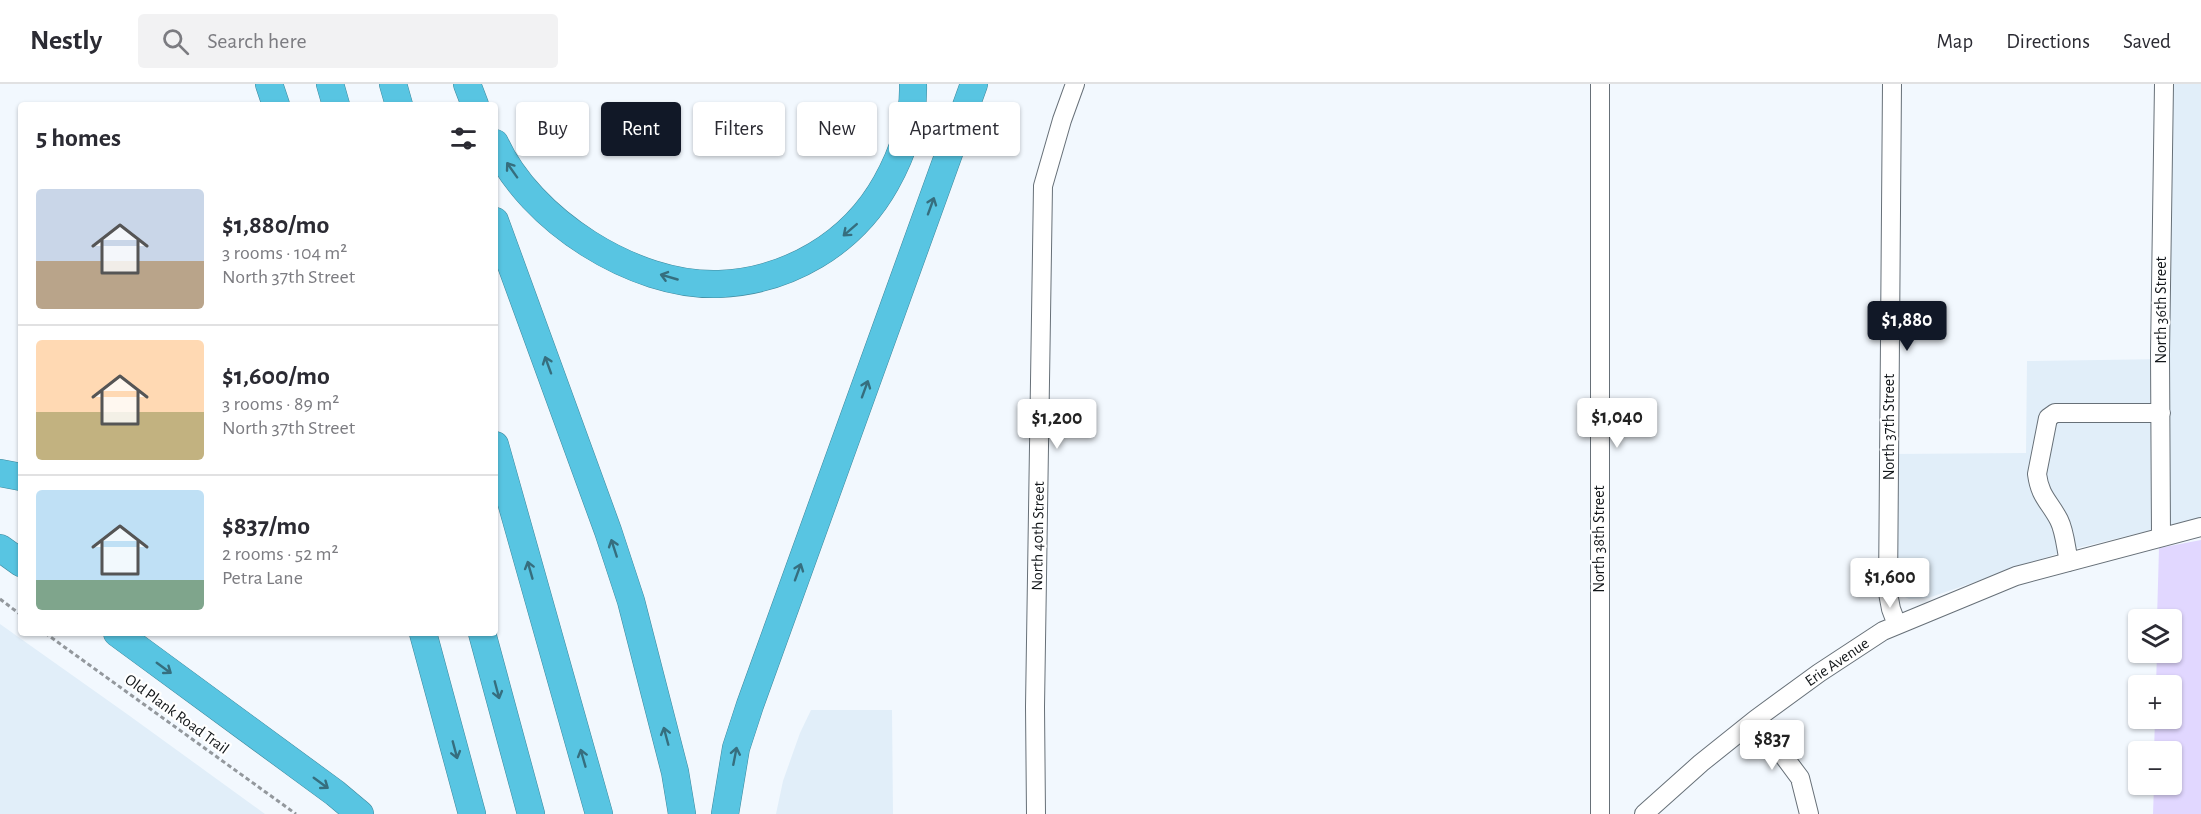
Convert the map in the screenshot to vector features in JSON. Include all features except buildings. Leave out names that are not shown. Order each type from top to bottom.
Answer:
[{"type":"highway","points":[[268,84],[271,102]]},
{"type":"highway","points":[[268,84],[275,102]]},
{"type":"highway","points":[[330,84],[335,102]]},
{"type":"highway","points":[[393,84],[398,102]]},
{"type":"highway","points":[[455,84],[460,102]]},
{"type":"highway","points":[[467,84],[474,102]]},
{"type":"highway","points":[[498,149],[523,187],[538,203],[570,231],[600,250],[642,269],[676,280],[719,284],[758,279],[818,255],[851,230],[874,204],[894,169],[903,146],[908,129],[913,84]]},
{"type":"highway","points":[[724,814],[736,748],[750,705],[974,84]]},
{"type":"highway","points":[[498,229],[608,531],[631,601],[675,772],[682,814]]},
{"type":"highway","points":[[498,456],[599,814]]},
{"type":"highway","points":[[0,473],[18,476]]},
{"type":"highway","points":[[0,548],[18,561]]},
{"type":"highway","points":[[121,636],[335,793],[360,814]]},
{"type":"highway","points":[[424,636],[472,814]]},
{"type":"highway","points":[[483,636],[531,814]]},
{"type":"street","name":"North 40th Street","points":[[1036,814],[1035,707],[1043,186],[1062,120],[1076,84]]},
{"type":"street","name":"North 38th Street","points":[[1600,84],[1600,814]]},
{"type":"street","name":"North 37th Street","points":[[1892,84],[1888,593],[1897,625]]},
{"type":"street","name":"North 36th Street","points":[[2161,537],[2164,84]]},
{"type":"street","points":[[2069,562],[2060,522],[2042,495],[2037,474],[2048,418],[2055,413],[2161,413]]},
{"type":"street","name":"Erie Avenue","points":[[1644,814],[1701,763],[1756,719],[1883,631],[2016,576],[2201,527]]},
{"type":"street","points":[[1756,719],[1800,778],[1809,814]]},
{"type":"path","points":[[0,599],[18,613]]},
{"type":"path","name":"Old Plank Road Trail","points":[[49,636],[296,814]]},
{"type":"shaded area","points":[[2171,84],[2201,84],[2201,518],[2065,551],[1928,598],[1909,599],[1901,595],[1896,591],[1893,454],[2026,453],[2027,361],[2167,359]]},
{"type":"shaded area","points":[[2201,540],[2201,814],[2153,814],[2154,795],[2182,795],[2182,741],[2154,741],[2155,729],[2182,729],[2182,675],[2156,675],[2157,663],[2182,663],[2182,609],[2157,609],[2159,548]]},
{"type":"shaded area","points":[[0,624],[127,714],[265,814],[0,814]]},
{"type":"shaded area","points":[[811,710],[892,710],[893,814],[776,814],[783,781]]}]
